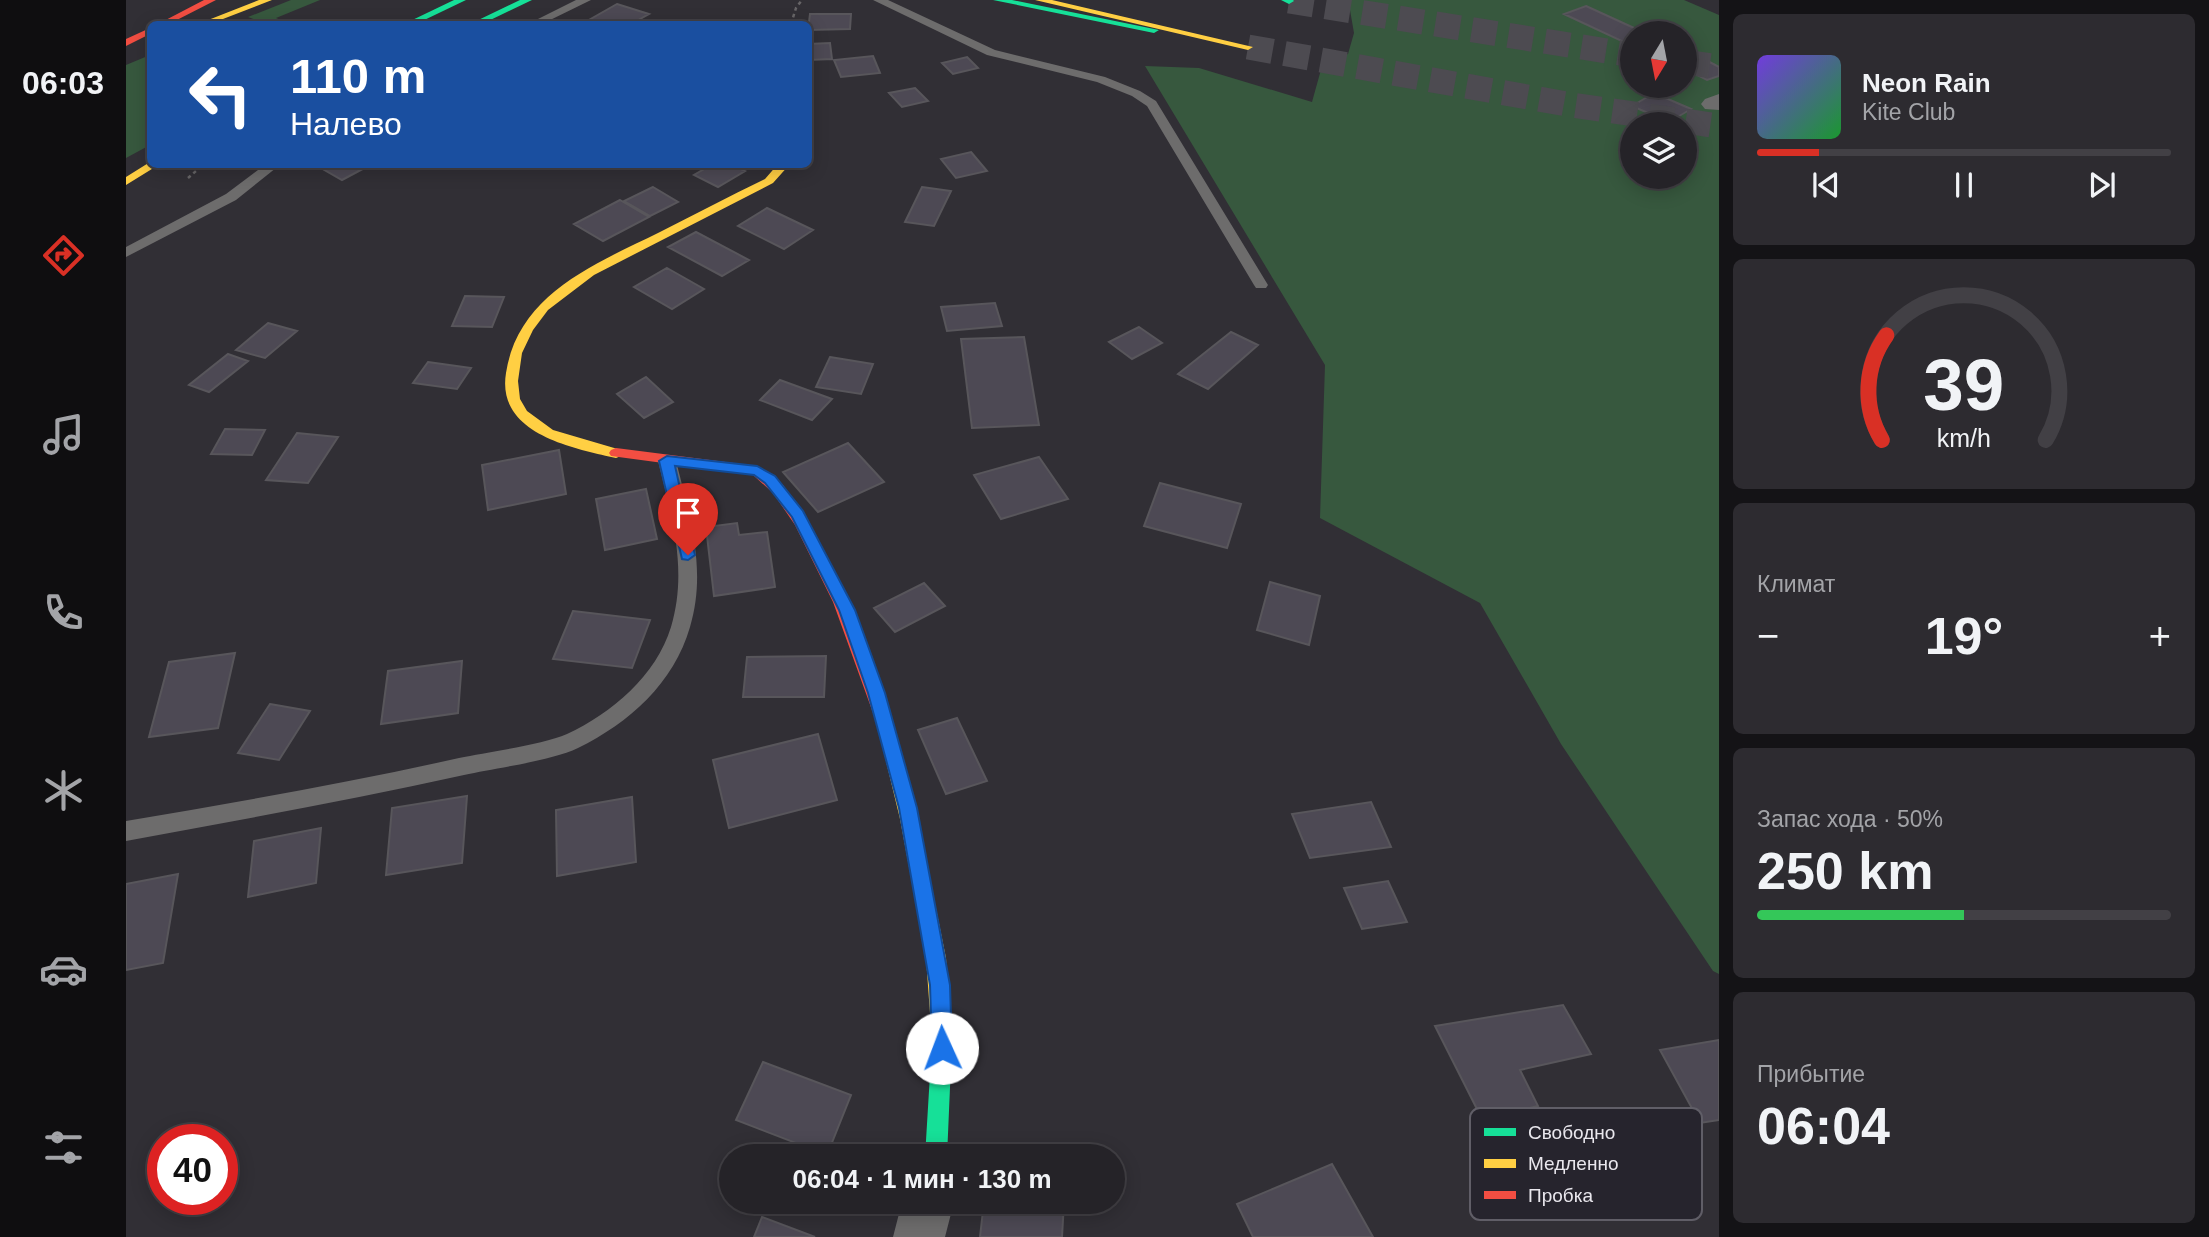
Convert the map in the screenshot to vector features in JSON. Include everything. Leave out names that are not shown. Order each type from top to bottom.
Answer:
[{"type":"street","points":[[169,21],[211,0]]},
{"type":"street","points":[[211,21],[267,0]]},
{"type":"street","points":[[416,21],[461,0]]},
{"type":"street","points":[[482,21],[527,0]]},
{"type":"street","points":[[998,0],[1248,47],[1040,0]]},
{"type":"street","points":[[126,43],[147,32]]},
{"type":"street","points":[[126,54],[147,45]]},
{"type":"street","points":[[126,182],[149,168]]},
{"type":"street","points":[[781,168],[769,181],[622,255],[566,288],[548,304],[517,349],[510,371],[512,392],[517,409],[530,425],[565,440],[616,455],[735,466],[757,471],[770,479],[798,515],[847,610],[876,693],[908,808],[940,985],[943,1070],[937,1144]]},
{"type":"street","points":[[919,1237],[926,1214]]},
{"type":"lane","points":[[540,21],[585,0]]},
{"type":"lane","points":[[879,0],[972,46],[1135,91],[1152,104],[1261,285]]},
{"type":"lane","points":[[126,253],[230,197],[270,168]]},
{"type":"lane","points":[[126,831],[352,791],[568,743],[600,728],[646,690],[654,679],[670,656],[687,606],[689,569],[686,540],[667,461]]},
{"type":"path","points":[[792,21],[802,0]]},
{"type":"green space","points":[[291,0],[320,0],[276,18],[283,21],[258,21],[248,17]]},
{"type":"green space","points":[[1336,0],[1684,0],[1719,15],[1719,974],[1713,971],[1561,744],[1480,603],[1320,518],[1325,365],[1145,66],[1199,68],[1312,102],[1322,66],[1348,54],[1354,33],[1350,10]]},
{"type":"green space","points":[[147,56],[147,147],[126,158],[126,65]]},
{"type":"building","points":[[617,4],[649,14],[636,21],[589,20]]},
{"type":"building","points":[[1586,6],[1620,22],[1620,40],[1564,14]]},
{"type":"building","points":[[810,14],[851,14],[850,29],[812,30],[812,21],[809,21]]},
{"type":"building","points":[[830,43],[832,59],[812,60],[812,44]]},
{"type":"building","points":[[873,56],[880,73],[841,77],[834,60]]},
{"type":"building","points":[[967,57],[978,68],[953,74],[942,63]]},
{"type":"building","points":[[1702,58],[1719,67],[1719,76],[1707,80],[1698,76],[1698,59]]},
{"type":"building","points":[[915,88],[928,101],[902,107],[889,93]]},
{"type":"building","points":[[1646,98],[1666,98],[1691,109],[1686,112],[1646,112],[1632,106]]},
{"type":"building","points":[[971,152],[987,171],[956,178],[941,159]]},
{"type":"building","points":[[321,168],[364,168],[342,180]]},
{"type":"building","points":[[706,168],[739,168],[745,171],[718,187],[694,175]]},
{"type":"building","points":[[653,187],[678,202],[650,216],[624,201]]},
{"type":"building","points":[[922,187],[951,191],[934,226],[905,222]]},
{"type":"building","points":[[620,200],[649,217],[603,241],[574,224]]},
{"type":"building","points":[[767,208],[813,230],[784,249],[738,226]]},
{"type":"building","points":[[696,232],[749,260],[722,276],[668,247]]},
{"type":"building","points":[[667,268],[704,289],[672,309],[634,287]]},
{"type":"building","points":[[465,296],[504,297],[492,327],[452,326]]},
{"type":"building","points":[[995,303],[1002,326],[947,331],[941,307]]},
{"type":"building","points":[[268,323],[297,331],[265,358],[236,350]]},
{"type":"building","points":[[1139,327],[1162,343],[1132,359],[1109,342]]},
{"type":"building","points":[[1231,332],[1258,345],[1208,389],[1178,374]]},
{"type":"building","points":[[1024,337],[1039,425],[972,428],[961,339]]},
{"type":"building","points":[[228,354],[248,361],[209,392],[189,385]]},
{"type":"building","points":[[830,357],[873,364],[861,394],[816,387]]},
{"type":"building","points":[[428,362],[471,368],[457,389],[413,383]]},
{"type":"building","points":[[646,377],[673,402],[644,418],[617,394]]},
{"type":"building","points":[[780,380],[832,399],[812,420],[760,400]]},
{"type":"building","points":[[225,429],[265,430],[252,455],[211,454]]},
{"type":"building","points":[[297,433],[338,437],[308,483],[266,480]]},
{"type":"building","points":[[848,443],[884,482],[818,512],[783,472]]},
{"type":"building","points":[[559,450],[566,494],[488,510],[482,465]]},
{"type":"building","points":[[1039,457],[1068,499],[1001,519],[974,475]]},
{"type":"building","points":[[1160,483],[1241,504],[1227,548],[1144,526]]},
{"type":"building","points":[[646,489],[657,539],[605,550],[596,499]]},
{"type":"building","points":[[737,523],[739,535],[767,532],[775,587],[714,596],[706,527]]},
{"type":"building","points":[[1270,582],[1320,596],[1309,645],[1257,630]]},
{"type":"building","points":[[924,583],[945,606],[895,632],[874,608]]},
{"type":"building","points":[[573,611],[650,620],[632,668],[553,659]]},
{"type":"building","points":[[235,653],[218,728],[149,737],[169,662]]},
{"type":"building","points":[[826,656],[824,697],[743,697],[747,657]]},
{"type":"building","points":[[462,661],[458,713],[381,724],[388,671]]},
{"type":"building","points":[[270,704],[310,711],[279,760],[238,753]]},
{"type":"building","points":[[957,718],[987,781],[946,794],[918,730]]},
{"type":"building","points":[[818,734],[837,800],[729,828],[713,760]]},
{"type":"building","points":[[467,796],[462,863],[386,875],[392,808]]},
{"type":"building","points":[[632,797],[636,862],[557,876],[556,810]]},
{"type":"building","points":[[1371,802],[1391,847],[1310,858],[1292,814]]},
{"type":"building","points":[[321,828],[316,883],[248,897],[254,841]]},
{"type":"building","points":[[178,874],[163,963],[126,970],[126,884]]},
{"type":"building","points":[[1388,881],[1407,922],[1362,929],[1344,888]]},
{"type":"building","points":[[1563,1005],[1591,1054],[1520,1070],[1538,1106],[1476,1108],[1435,1026]]},
{"type":"building","points":[[1719,1040],[1719,1120],[1702,1123],[1702,1108],[1692,1108],[1660,1050]]},
{"type":"building","points":[[763,1062],[851,1095],[831,1144],[798,1144],[736,1120]]},
{"type":"building","points":[[1332,1164],[1373,1237],[1253,1237],[1237,1204]]},
{"type":"building","points":[[983,1214],[1063,1214],[1062,1237],[980,1237]]},
{"type":"building","points":[[762,1217],[815,1237],[754,1237]]},
{"type":"tunnel","points":[[1289,1],[1620,53]]},
{"type":"tunnel","points":[[1248,47],[1572,105],[1719,126]]},
{"type":"tunnel","points":[[1698,64],[1719,67]]},
{"type":"traffic: fast","points":[[416,21],[461,0]]},
{"type":"traffic: fast","points":[[482,21],[527,0]]},
{"type":"traffic: fast","points":[[998,0],[1154,30]]},
{"type":"traffic: fast","points":[[937,1144],[942,1041]]},
{"type":"traffic: slow","points":[[211,21],[267,0]]},
{"type":"traffic: slow","points":[[1040,0],[1248,47]]},
{"type":"traffic: slow","points":[[126,182],[149,168]]},
{"type":"traffic: slow","points":[[616,453],[548,434],[533,425],[521,413],[514,399],[511,381],[515,353],[527,328],[544,307],[589,273],[769,181],[781,168]]},
{"type":"traffic: slow","points":[[885,724],[909,819],[936,958],[942,1041]]},
{"type":"traffic: jam","points":[[169,21],[211,0]]},
{"type":"traffic: jam","points":[[126,43],[147,32]]},
{"type":"traffic: jam","points":[[616,453],[757,471],[778,489],[801,523],[841,602],[885,724]]},
{"type":"route","points":[[688,555],[667,461],[735,466],[757,471],[770,479],[798,515],[847,610],[876,693],[908,808],[940,985],[942,1048]]}]
